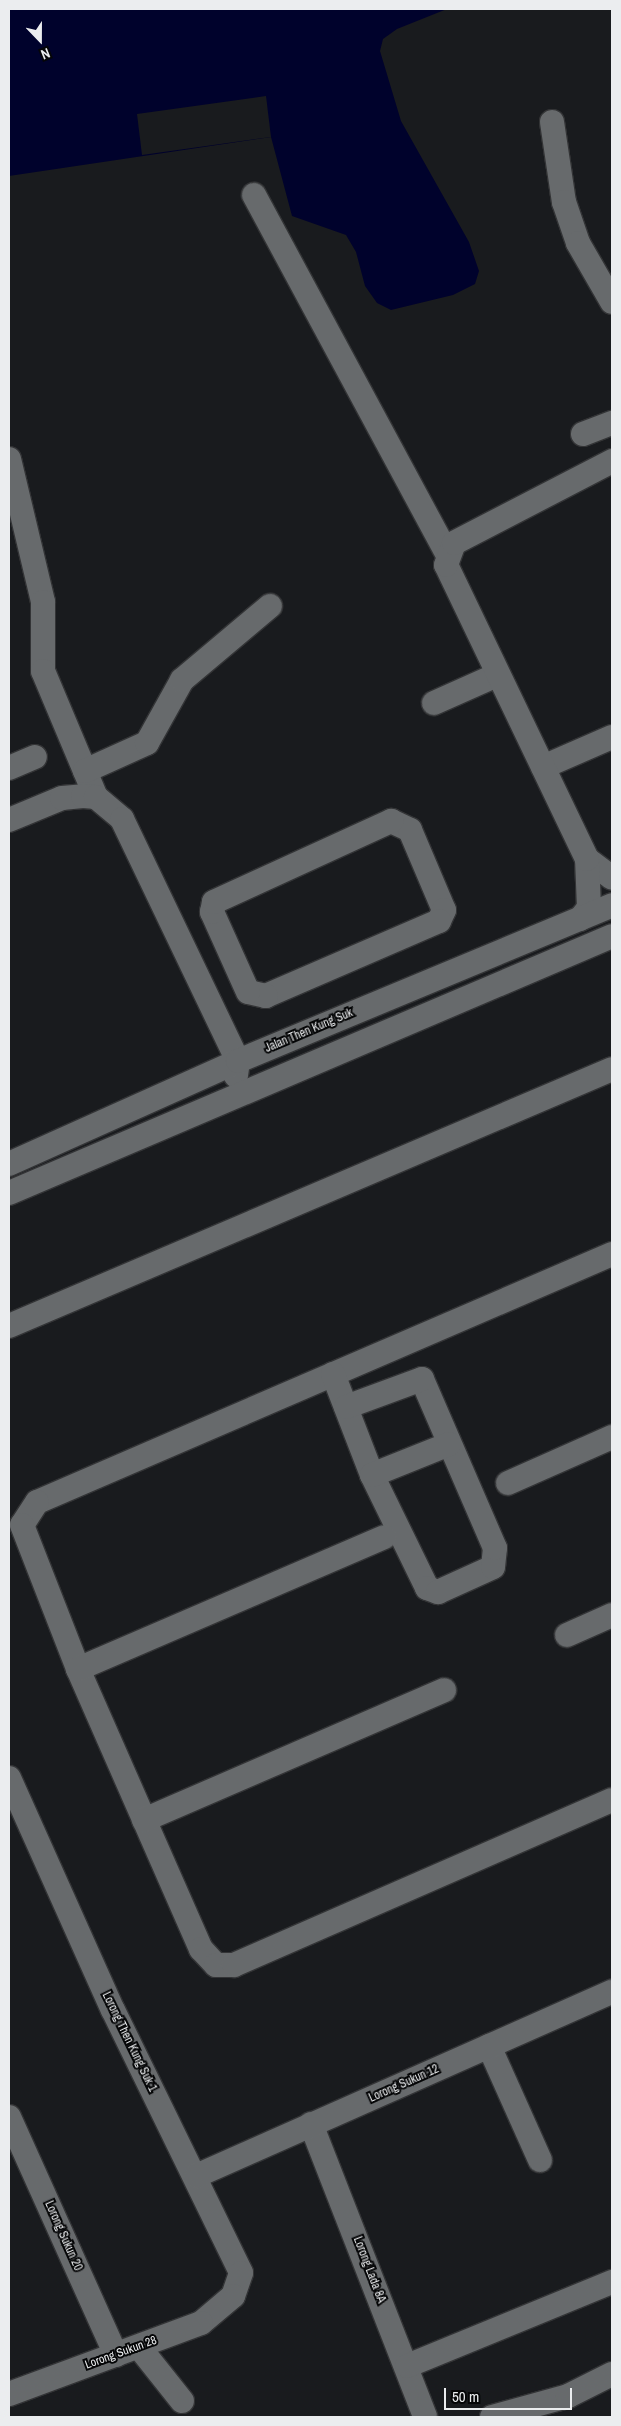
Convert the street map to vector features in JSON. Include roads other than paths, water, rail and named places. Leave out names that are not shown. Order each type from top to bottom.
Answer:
[{"type":"street","points":[[552,122],[564,202],[578,243],[612,302]]},
{"type":"street","points":[[254,195],[311,294],[371,418],[447,554],[451,579],[587,859],[589,908],[594,916]]},
{"type":"street","points":[[583,434],[612,423]]},
{"type":"street","points":[[9,459],[43,602],[43,671],[96,798],[122,819],[238,1061],[233,1083],[216,1102]]},
{"type":"street","points":[[447,554],[465,536],[612,461]]},
{"type":"street","points":[[86,771],[147,743],[182,680],[270,606]]},
{"type":"street","points":[[434,702],[497,675]]},
{"type":"street","points":[[543,768],[612,737]]},
{"type":"street","points":[[9,768],[35,757]]},
{"type":"street","points":[[9,820],[62,798],[96,798]]},
{"type":"street","points":[[213,1008],[248,992],[266,996],[440,921],[444,910],[407,826],[391,821],[214,902],[212,912],[248,992]]},
{"type":"street","points":[[587,859],[612,878]]},
{"type":"street","name":"Jalan Then Kung Suk","points":[[9,1164],[238,1061],[594,916],[612,905]]},
{"type":"street","points":[[9,1193],[216,1102],[612,936]]},
{"type":"street","points":[[238,1061],[298,1068]]},
{"type":"street","points":[[9,1326],[612,1069]]},
{"type":"street","points":[[612,1254],[333,1374],[32,1507],[22,1534],[144,1820],[201,1949],[210,1961],[222,1966],[234,1965],[612,1800]]},
{"type":"street","points":[[333,1374],[372,1475],[425,1585],[438,1592],[493,1567],[497,1557],[422,1379],[346,1407]]},
{"type":"street","points":[[508,1484],[612,1437]]},
{"type":"street","points":[[372,1475],[449,1444]]},
{"type":"street","points":[[78,1669],[384,1537]]},
{"type":"street","points":[[567,1635],[612,1615]]},
{"type":"street","points":[[144,1820],[444,1690]]},
{"type":"street","name":"Lorong Then Kung Suk 1","points":[[9,1778],[113,2010],[238,2260],[241,2273],[228,2302]]},
{"type":"street","name":"Lorong Sukun 12","points":[[196,2176],[612,1992]]},
{"type":"street","points":[[489,2046],[540,2160]]},
{"type":"street","name":"Lorong Sukun 20","points":[[9,2117],[116,2355]]},
{"type":"street","name":"Lorong Lada 8A","points":[[312,2124],[407,2366],[425,2417]]},
{"type":"street","points":[[407,2366],[612,2282]]},
{"type":"street","name":"Lorong Sukun 28","points":[[9,2394],[201,2323],[228,2302]]},
{"type":"street","points":[[139,2347],[182,2401]]},
{"type":"street","points":[[492,2417],[568,2396],[612,2374]]},
{"type":"water","points":[[9,9],[447,9],[397,29],[383,39],[380,51],[401,121],[469,242],[479,271],[475,284],[453,295],[391,310],[377,303],[365,286],[356,252],[346,235],[292,216],[271,137],[9,176]]}]
